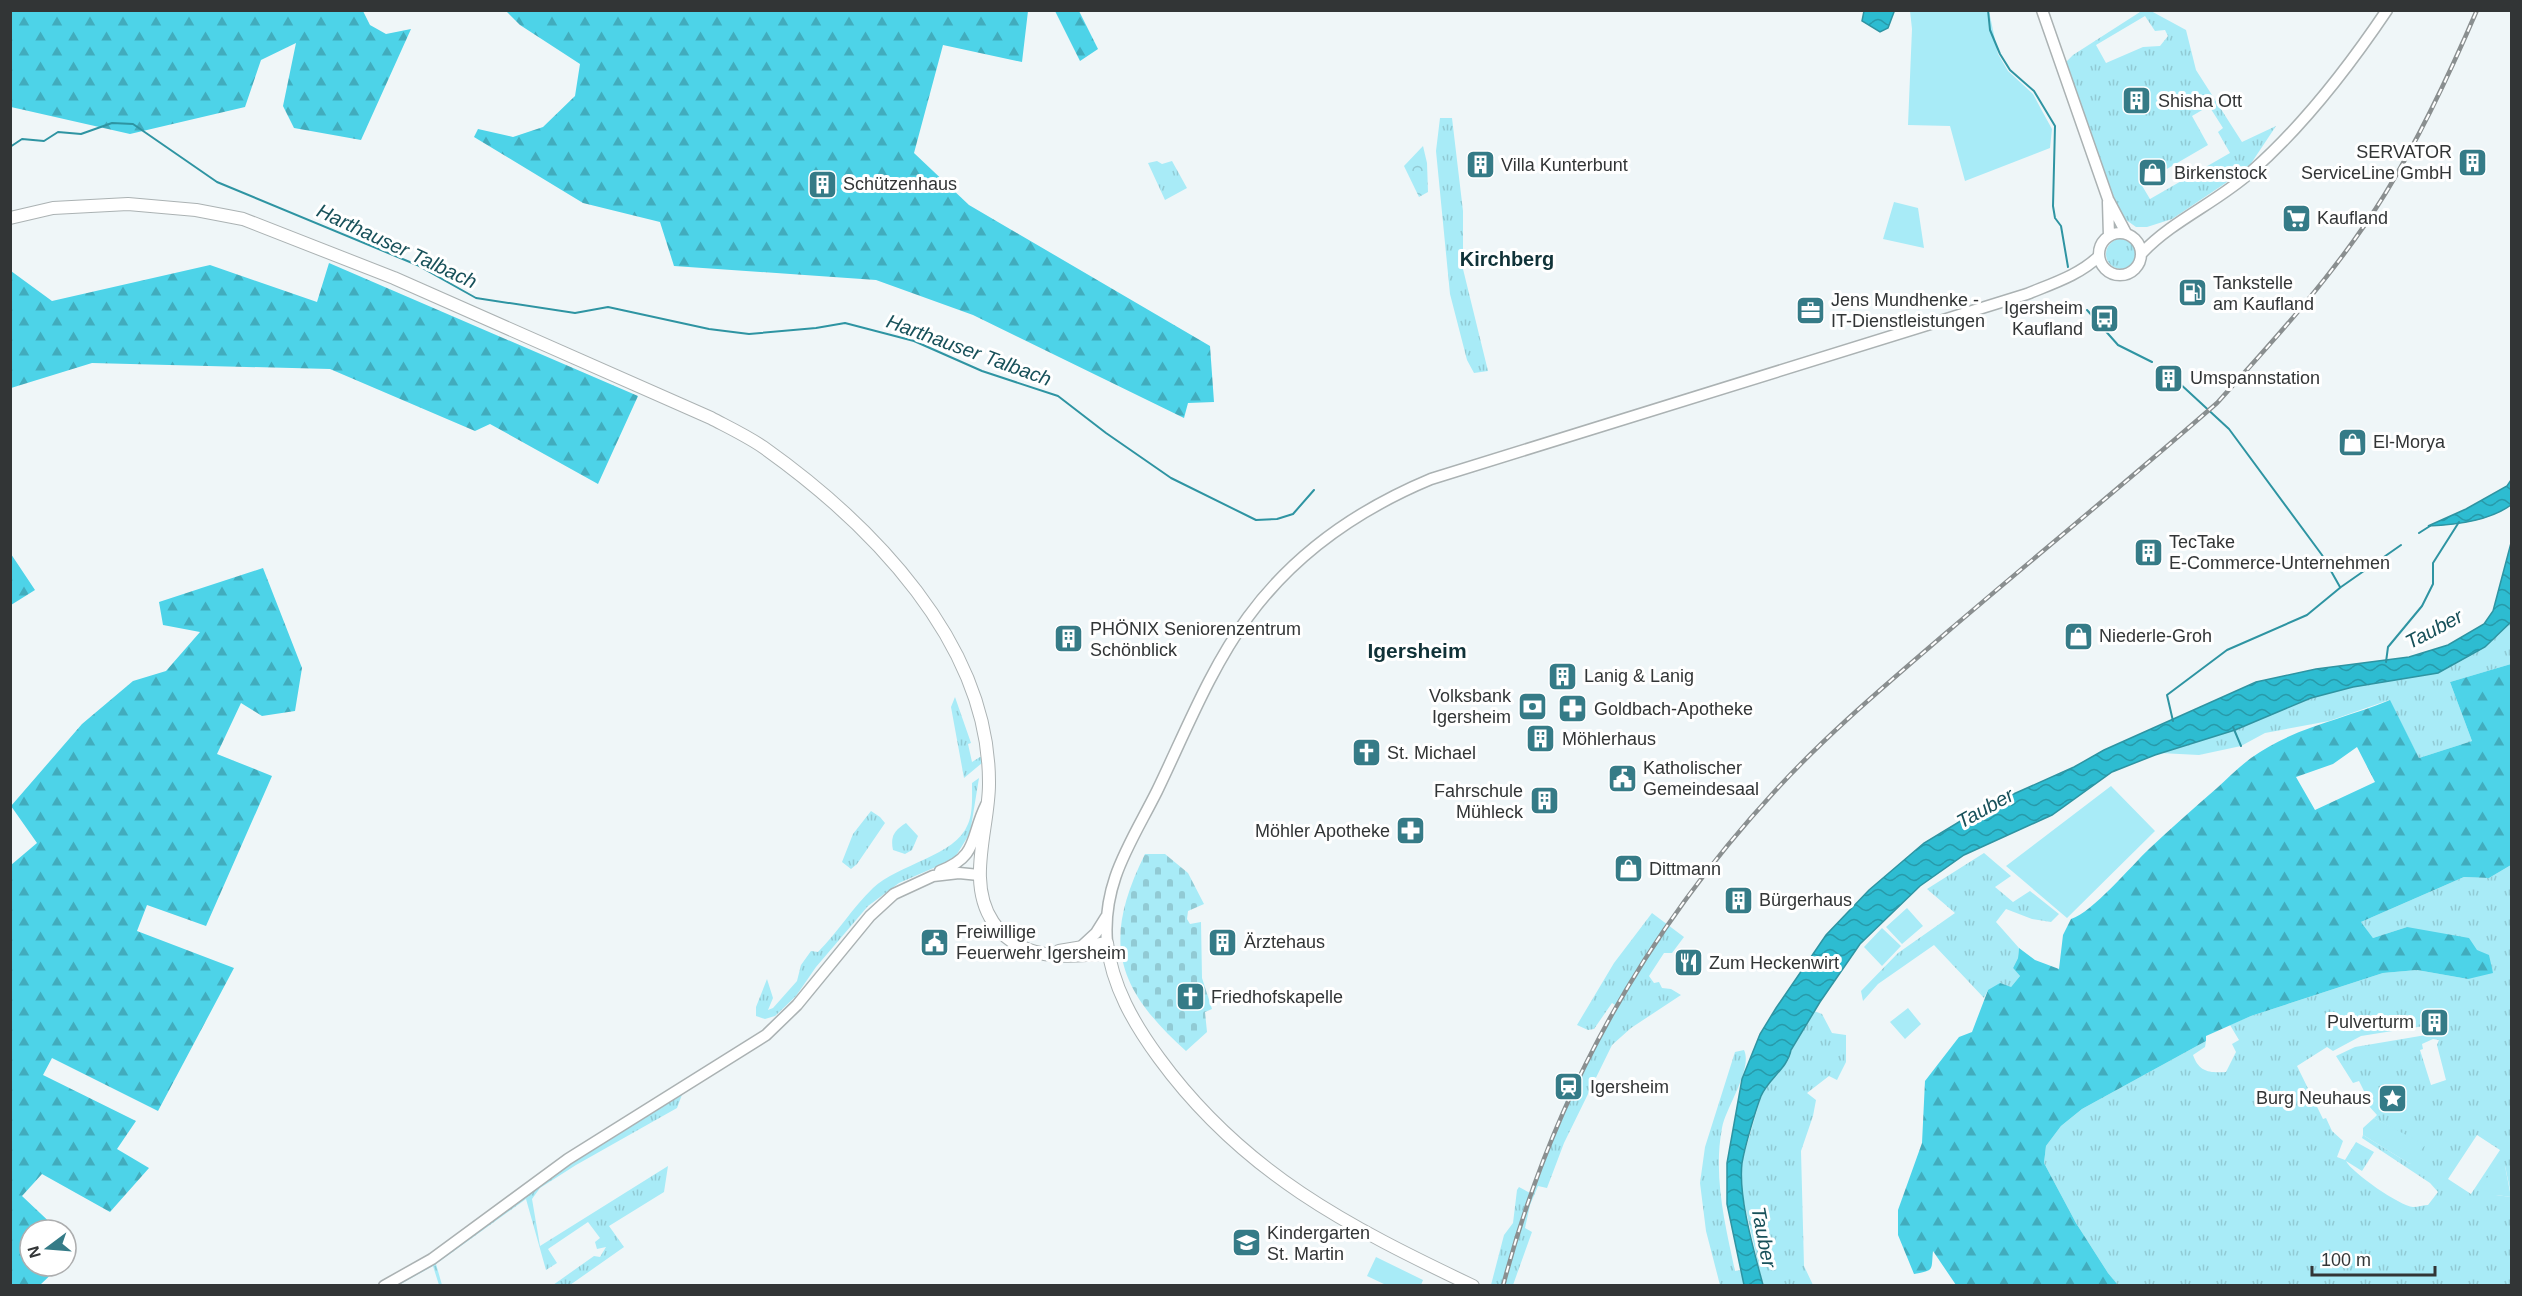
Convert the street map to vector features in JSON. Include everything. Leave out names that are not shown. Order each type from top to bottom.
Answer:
[{"type":"main road","points":[[2042,10],[2108,199],[2142,253]]},
{"type":"main road","points":[[2099,256],[2105,268],[2114,274],[2130,273],[2139,265],[2142,253],[2166,231],[2218,198],[2252,171],[2319,102],[2361,49],[2387,10]]},
{"type":"main road","points":[[2108,199],[2109,236]]},
{"type":"main road","points":[[10,218],[53,208],[128,204],[196,210],[243,219],[394,278],[711,417],[761,446],[857,522],[915,588],[947,637],[969,682],[981,720],[987,751],[988,801],[980,871],[984,904],[991,920],[1003,935],[1029,951],[1073,956],[1107,948]]},
{"type":"main road","points":[[1473,1286],[1348,1224],[1269,1171],[1221,1130],[1187,1094],[1140,1031],[1115,978],[1107,948],[1106,917],[1111,887],[1120,862],[1226,653],[1247,618],[1272,587],[1301,558],[1349,522],[1398,493],[1431,479],[2026,294],[2062,279],[2093,262],[2099,256],[2101,244],[2109,236],[2166,231]]},
{"type":"main road","points":[[2062,279],[2105,268]]},
{"type":"main road","points":[[924,879],[929,874],[956,865],[968,854],[980,817],[988,801]]},
{"type":"main road","points":[[956,865],[980,871]]},
{"type":"main road","points":[[384,1286],[432,1258],[568,1159],[766,1035],[797,1005],[870,916],[894,894],[924,879],[945,874],[980,871]]},
{"type":"main road","points":[[1083,945],[1096,933],[1106,917]]},
{"type":"main road","points":[[1045,954],[1083,945],[1107,948]]},
{"type":"green space","points":[[11,11],[363,11],[370,25],[386,34],[411,29],[361,140],[294,128],[283,106],[296,43],[261,60],[245,107],[130,134],[11,107]]},
{"type":"green space","points":[[506,11],[1028,11],[1022,62],[943,45],[914,153],[969,205],[1210,346],[1214,402],[1188,403],[1184,418],[973,315],[876,280],[674,266],[660,222],[583,203],[474,137],[478,129],[513,137],[543,127],[575,96],[580,64],[520,25]]},
{"type":"green space","points":[[1055,11],[1079,11],[1098,49],[1080,61]]},
{"type":"green space","points":[[1910,11],[1989,11],[1998,54],[2008,71],[2033,94],[2052,129],[2050,148],[1965,181],[1950,126],[1908,125],[1912,29]]},
{"type":"green space","points":[[2151,11],[2186,30],[2196,70],[2242,142],[2276,126],[2248,168],[2172,219],[2147,227],[2136,227],[2122,217],[2066,62],[2073,55],[2140,12]],"holes":[[[2145,16],[2155,31],[2165,30],[2168,36],[2160,46],[2143,47],[2106,63],[2096,45]],[[2209,106],[2223,128],[2218,132],[2230,153],[2150,199],[2141,184],[2208,145],[2192,116]]]},
{"type":"green space","points":[[1440,118],[1452,118],[1463,211],[1463,269],[1488,371],[1474,373],[1467,360],[1450,294],[1436,151]]},
{"type":"green space","points":[[1423,146],[1427,163],[1428,192],[1419,197],[1404,166]]},
{"type":"green space","points":[[1157,161],[1162,164],[1172,161],[1187,188],[1165,200],[1148,163]]},
{"type":"green space","points":[[1894,202],[1918,208],[1924,248],[1883,239]]},
{"type":"green space","points":[[2121,239],[2131,244],[2136,254],[2131,264],[2121,269],[2111,264],[2106,254],[2111,244]]},
{"type":"green space","points":[[329,263],[638,396],[598,484],[490,424],[475,431],[330,369],[92,363],[11,388],[11,271],[52,301],[210,265],[317,302]]},
{"type":"green space","points":[[11,554],[35,590],[10,605]]},
{"type":"green space","points":[[263,568],[302,668],[295,711],[262,716],[241,703],[217,754],[272,776],[206,926],[147,905],[137,931],[234,968],[158,1111],[52,1058],[43,1075],[136,1121],[117,1149],[149,1168],[110,1212],[42,1174],[22,1196],[45,1218],[18,1218],[18,1278],[47,1278],[40,1285],[11,1285],[11,865],[37,843],[11,806],[82,724],[133,681],[166,671],[200,632],[163,625],[159,602]]},
{"type":"green space","points":[[2511,622],[2511,664],[2450,682],[2472,741],[2419,758],[2389,700],[2329,721],[2265,733],[2241,746],[2199,755],[2160,753],[2235,730],[2311,698],[2485,647]]},
{"type":"green space","points":[[2511,664],[2511,865],[2489,878],[2464,877],[2361,922],[2373,938],[2407,927],[2469,938],[2477,950],[2489,955],[2493,973],[2468,979],[2417,970],[2383,973],[2251,1016],[2206,1036],[2206,1041],[2082,1109],[2061,1126],[2046,1146],[2044,1163],[2076,1223],[2118,1285],[1956,1285],[1933,1251],[1931,1268],[1926,1272],[1914,1274],[1898,1235],[1898,1210],[1922,1143],[1925,1081],[1959,1037],[1972,1032],[1988,990],[2000,983],[2011,987],[2020,976],[2013,968],[2018,958],[2019,948],[2035,960],[2059,969],[2063,935],[2071,919],[2090,908],[2157,841],[2242,765],[2267,747],[2301,731],[2390,700],[2419,758],[2472,741],[2450,682]],"holes":[[[2357,747],[2375,782],[2315,810],[2296,777],[2333,764]]]},
{"type":"green space","points":[[955,697],[971,743],[968,744],[972,762],[980,757],[988,758],[964,778],[951,707]]},
{"type":"green space","points":[[979,778],[970,833],[954,859],[899,883],[868,906],[816,967],[796,996],[775,1016],[765,1019],[756,1016],[756,1007],[767,979],[773,998],[768,1010],[773,1008],[797,981],[801,965],[811,951],[818,952],[873,888],[897,872],[939,852],[961,835],[971,815],[972,783]]},
{"type":"green space","points":[[2111,786],[2155,831],[2067,918],[2006,866]]},
{"type":"green space","points":[[871,811],[885,823],[857,864],[851,869],[842,862],[853,834]]},
{"type":"green space","points":[[906,823],[918,836],[912,850],[905,854],[893,850],[892,841],[896,831]]},
{"type":"green space","points":[[1984,853],[2011,876],[1995,887],[2013,902],[2030,891],[2059,914],[2051,922],[2032,919],[2006,909],[1996,922],[2019,948],[2018,958],[2013,968],[2020,976],[2011,987],[1988,990],[1984,998],[1934,945],[1878,984],[1863,1001],[1861,991],[1898,953],[1955,913],[1927,889]]},
{"type":"green space","points":[[1145,854],[1165,854],[1188,873],[1204,904],[1188,911],[1187,919],[1190,924],[1201,922],[1202,978],[1212,1009],[1205,1012],[1207,1032],[1186,1051],[1162,1028],[1144,1005],[1130,983],[1123,961],[1120,938],[1123,912]]},
{"type":"green space","points":[[2511,865],[2511,1194],[2505,1166],[2496,1195],[2511,1197],[2511,1285],[2118,1285],[2076,1223],[2044,1163],[2046,1146],[2061,1126],[2082,1109],[2206,1041],[2205,1047],[2193,1055],[2195,1061],[2205,1070],[2226,1072],[2236,1052],[2232,1044],[2239,1040],[2230,1025],[2251,1016],[2383,973],[2417,970],[2468,979],[2407,927],[2373,938],[2361,922],[2464,877],[2489,878]],"holes":[[[2424,1026],[2426,1035],[2355,1047],[2336,1056],[2353,1083],[2359,1081],[2369,1101],[2364,1104],[2365,1107],[2368,1105],[2377,1115],[2374,1118],[2416,1142],[2410,1164],[2363,1135],[2362,1138],[2430,1183],[2438,1192],[2428,1205],[2413,1207],[2407,1205],[2366,1181],[2346,1161],[2362,1171],[2374,1152],[2356,1142],[2345,1160],[2337,1157],[2343,1141],[2332,1131],[2326,1118],[2323,1119],[2297,1066],[2327,1047],[2333,1051],[2361,1036]],[[2433,1039],[2439,1040],[2437,1045],[2446,1080],[2431,1085],[2420,1050],[2423,1049],[2422,1044]],[[2477,1135],[2500,1150],[2471,1194],[2448,1179]]]},
{"type":"green space","points":[[1907,908],[1923,926],[1902,944],[1886,927]]},
{"type":"green space","points":[[1652,913],[1684,937],[1672,953],[1664,953],[1649,976],[1654,983],[1659,982],[1662,988],[1671,989],[1681,995],[1631,1028],[1612,1045],[1564,1143],[1547,1188],[1538,1186],[1530,1205],[1525,1228],[1532,1232],[1513,1285],[1491,1285],[1504,1235],[1513,1223],[1517,1190],[1519,1187],[1530,1193],[1566,1100],[1615,1005],[1612,1003],[1594,1029],[1588,1030],[1577,1025],[1614,963]]},
{"type":"green space","points":[[1882,928],[1901,946],[1882,966],[1864,947]]},
{"type":"green space","points":[[1908,1008],[1921,1024],[1905,1039],[1890,1022]]},
{"type":"green space","points":[[1814,1011],[1822,1014],[1832,1033],[1846,1035],[1846,1062],[1837,1080],[1829,1076],[1807,1093],[1816,1100],[1801,1151],[1804,1266],[1813,1285],[1763,1285],[1742,1193],[1742,1162],[1762,1093],[1789,1059],[1791,1051]]},
{"type":"green space","points":[[1744,1050],[1745,1067],[1722,1128],[1719,1164],[1721,1200],[1727,1236],[1735,1271],[1741,1270],[1744,1285],[1720,1285],[1706,1231],[1700,1183],[1705,1147],[1735,1052]]},
{"type":"green space","points":[[686,1084],[677,1108],[576,1165],[540,1188],[532,1199],[540,1246],[668,1166],[664,1192],[609,1226],[624,1247],[570,1285],[553,1285],[594,1256],[600,1257],[606,1247],[597,1249],[595,1242],[600,1238],[588,1222],[548,1249],[557,1263],[546,1270],[526,1199],[436,1264],[442,1285],[439,1285],[433,1266],[399,1285],[384,1286]]},
{"type":"green space","points":[[2374,1118],[2425,1145],[2410,1164],[2363,1135],[2363,1128]]},
{"type":"green space","points":[[2505,1166],[2511,1197],[2489,1194],[2484,1188],[2488,1176]]},
{"type":"green space","points":[[1376,1257],[1423,1280],[1421,1285],[1386,1285],[1367,1276]]},
{"type":"water","points":[[1864,11],[1894,12],[1888,28],[1880,32],[1862,21]]},
{"type":"water","points":[[2511,480],[2511,505],[2493,515],[2450,525],[2428,526],[2466,509],[2507,486]]},
{"type":"water","name":"Tauber","points":[[2511,543],[2511,622],[2485,647],[2438,673],[2353,687],[2311,698],[2235,730],[2155,755],[2112,772],[2052,815],[1964,855],[1920,886],[1860,944],[1820,1002],[1786,1062],[1761,1096],[1743,1156],[1741,1177],[1748,1224],[1763,1285],[1744,1285],[1727,1204],[1727,1163],[1742,1079],[1760,1034],[1776,1008],[1826,935],[1869,890],[1924,843],[1982,808],[2256,682],[2316,669],[2409,657],[2448,645],[2484,624],[2493,611]]},
{"type":"waterway","points":[[1988,10],[1990,30],[2000,54],[2010,70],[2034,91],[2055,126],[2053,206],[2055,218],[2061,226],[2068,267]]},
{"type":"waterway","name":"Harthauser Talbach","points":[[10,147],[22,139],[44,141],[58,132],[81,134],[112,123],[133,124],[217,182],[417,265],[476,298],[575,313],[608,307],[709,329],[749,334],[845,323],[914,341],[982,371],[1058,396],[1171,478],[1256,520],[1277,519],[1293,514],[1314,490]]},
{"type":"waterway","points":[[2087,310],[2118,345],[2152,362]]},
{"type":"waterway","points":[[2164,369],[2229,429],[2322,555],[2340,587]]},
{"type":"waterway","name":"Tauber","points":[[2386,662],[2388,647],[2422,606],[2433,584],[2433,563],[2459,522]]},
{"type":"waterway","points":[[2419,533],[2430,526]]},
{"type":"waterway","points":[[2173,721],[2167,695],[2227,650],[2307,615],[2341,587],[2401,545]]},
{"type":"waterway","points":[[2233,727],[2241,746]]},
{"type":"railway","points":[[1503,1286],[1523,1217],[1548,1149],[1576,1084],[1608,1022],[1644,961],[1684,902],[1727,846],[1775,791],[1836,729],[2217,403],[2262,353],[2327,276],[2385,194],[2434,104],[2477,10]]},
{"type":"place","name":"Shisha Ott","points":[[2137,101]]},
{"type":"place","name":"SERVATOR ServiceLine GmbH","points":[[2473,162]]},
{"type":"place","name":"Villa Kunterbunt","points":[[1480,165]]},
{"type":"place","name":"Birkenstock","points":[[2153,173]]},
{"type":"place","name":"Schützenhaus","points":[[822,184]]},
{"type":"place","name":"Kaufland","points":[[2296,218]]},
{"type":"place","name":"Tankstelle am Kaufland","points":[[2192,293]]},
{"type":"place","name":"Jens Mundhenke - IT-Dienstleistungen","points":[[1810,310]]},
{"type":"place","name":"Igersheim Kaufland","points":[[2104,318]]},
{"type":"place","name":"Umspannstation","points":[[2169,378]]},
{"type":"place","name":"El-Morya","points":[[2352,442]]},
{"type":"place","name":"TecTake E-Commerce-Unternehmen","points":[[2148,552]]},
{"type":"place","name":"Niederle-Groh","points":[[2078,636]]},
{"type":"place","name":"PHÖNIX Seniorenzentrum Schönblick","points":[[1069,639]]},
{"type":"place","name":"Lanig & Lanig","points":[[1563,676]]},
{"type":"place","name":"Volksbank Igersheim","points":[[1532,706]]},
{"type":"place","name":"Goldbach-Apotheke","points":[[1573,709]]},
{"type":"place","name":"Möhlerhaus","points":[[1541,739]]},
{"type":"place","name":"St. Michael","points":[[1366,753]]},
{"type":"place","name":"Katholischer Gemeindesaal","points":[[1622,778]]},
{"type":"place","name":"Fahrschule Mühleck","points":[[1544,801]]},
{"type":"place","name":"Möhler Apotheke","points":[[1411,831]]},
{"type":"place","name":"Dittmann","points":[[1628,869]]},
{"type":"place","name":"Bürgerhaus","points":[[1738,900]]},
{"type":"place","name":"Freiwillige Feuerwehr Igersheim","points":[[935,942]]},
{"type":"place","name":"Ärztehaus","points":[[1223,942]]},
{"type":"place","name":"Zum Heckenwirt","points":[[1688,963]]},
{"type":"place","name":"Friedhofskapelle","points":[[1190,997]]},
{"type":"place","name":"Pulverturm","points":[[2435,1022]]},
{"type":"place","name":"Igersheim","points":[[1569,1087]]},
{"type":"place","name":"Burg Neuhaus","points":[[2392,1098]]},
{"type":"place","name":"Kindergarten St. Martin","points":[[1246,1243]]},
{"type":"district","name":"Kirchberg","points":[[1507,259]]},
{"type":"district","name":"Igersheim","points":[[1417,650]]}]
